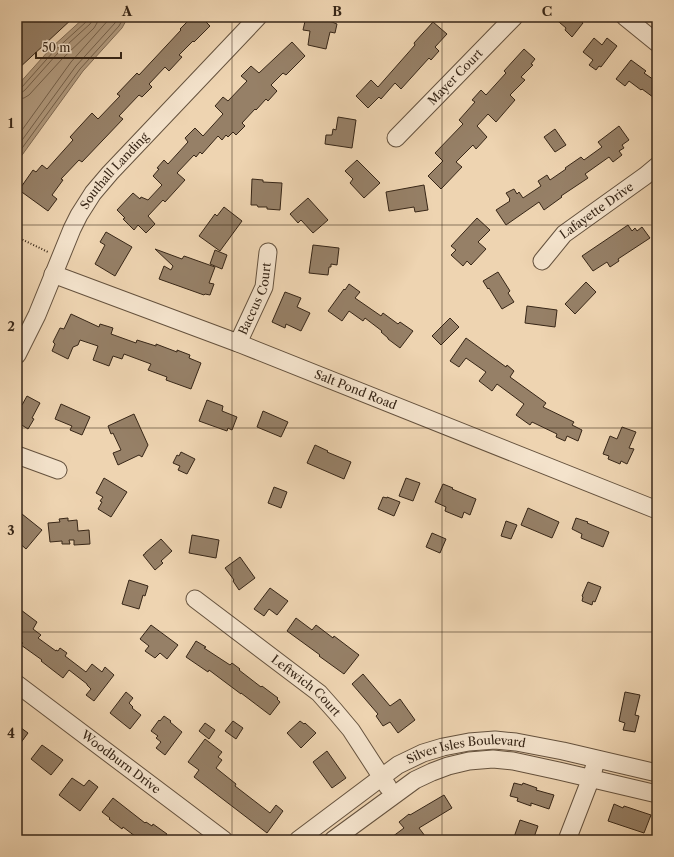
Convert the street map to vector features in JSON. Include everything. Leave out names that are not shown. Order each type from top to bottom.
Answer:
[{"type":"street","name":"Southall Landing","points":[[17,355],[37,314],[72,228],[93,193],[110,173],[258,17]]},
{"type":"street","name":"Mayer Court","points":[[396,138],[514,17]]},
{"type":"street","points":[[625,17],[657,43]]},
{"type":"street","name":"Lafayette Drive","points":[[542,261],[564,234],[657,166]]},
{"type":"street","name":"Baccus Court","points":[[238,343],[264,287],[268,252]]},
{"type":"street","name":"Salt Pond Road","points":[[53,274],[238,343],[657,510]]},
{"type":"street","points":[[17,455],[58,470]]},
{"type":"street","name":"Leftwich Court","points":[[195,599],[319,693],[351,730],[393,796]]},
{"type":"street","name":"Woodburn Drive","points":[[17,684],[224,840]]},
{"type":"street","name":"Silver Isles Boulevard","points":[[298,840],[398,765],[423,753],[469,742],[495,740],[516,742],[657,773]]},
{"type":"street","name":"Silver Isles Boulevard","points":[[333,840],[415,780],[448,766],[469,761],[493,759],[513,761],[657,794]]},
{"type":"street","points":[[567,840],[591,778],[596,759]]},
{"type":"path","points":[[17,237],[60,258]]},
{"type":"water","points":[[85,17],[128,17],[122,28],[83,71],[17,162],[17,86],[51,48]]},
{"type":"building","points":[[17,17],[74,17],[17,70]]},
{"type":"building","points":[[192,17],[201,17],[210,26],[179,55],[182,57],[169,71],[165,67],[149,84],[152,87],[142,97],[139,95],[119,116],[123,119],[82,162],[79,160],[61,179],[63,180],[52,195],[57,199],[48,211],[19,190],[33,170],[36,172],[42,165],[47,169],[73,140],[70,137],[92,113],[98,119],[120,96],[117,94],[137,73],[139,75]]},
{"type":"building","points":[[306,17],[337,24],[335,33],[330,32],[326,49],[308,45],[310,31],[303,30]]},
{"type":"building","points":[[553,17],[576,17],[583,23],[572,37],[565,30],[566,28]]},
{"type":"building","points":[[433,22],[447,34],[435,47],[439,51],[431,60],[429,58],[401,89],[395,83],[381,99],[379,97],[368,108],[356,96],[371,80],[378,87]]},
{"type":"building","points":[[594,38],[602,45],[607,38],[617,46],[601,67],[599,66],[596,70],[589,65],[593,60],[583,52]]},
{"type":"building","points":[[292,42],[305,56],[286,75],[283,73],[271,85],[277,91],[268,101],[266,99],[256,110],[255,109],[242,123],[245,126],[236,135],[233,132],[228,137],[226,135],[222,140],[218,136],[202,154],[200,152],[196,157],[194,155],[177,173],[185,180],[165,202],[163,200],[148,216],[155,224],[146,233],[138,225],[134,230],[123,219],[125,218],[117,210],[133,193],[140,199],[141,197],[148,200],[162,185],[153,176],[159,169],[157,168],[164,160],[168,164],[188,142],[185,138],[195,128],[203,136],[223,114],[215,106],[223,97],[228,101],[247,81],[241,76],[251,66],[259,73]]},
{"type":"building","points":[[524,49],[535,59],[531,64],[533,65],[521,77],[525,80],[510,95],[515,100],[496,122],[488,114],[477,126],[487,137],[476,149],[473,145],[456,162],[462,167],[441,189],[428,176],[443,161],[435,153],[463,124],[459,120],[475,102],[472,100],[481,90],[486,95],[506,73],[504,71]]},
{"type":"building","points":[[631,60],[646,71],[644,73],[657,82],[657,100],[629,81],[625,86],[616,79]]},
{"type":"building","points":[[338,117],[356,120],[352,148],[325,144],[326,135],[332,135],[333,129],[336,130]]},
{"type":"building","points":[[619,126],[629,140],[622,145],[624,148],[619,151],[622,155],[613,162],[609,157],[585,174],[588,178],[561,196],[562,197],[544,210],[539,202],[506,225],[496,210],[510,201],[506,193],[514,189],[517,194],[519,192],[523,198],[541,186],[538,181],[547,175],[550,180],[581,157],[584,160],[602,147],[598,142]]},
{"type":"building","points":[[555,129],[566,145],[555,152],[544,137]]},
{"type":"building","points":[[357,160],[380,183],[364,198],[350,183],[353,179],[345,171]]},
{"type":"building","points":[[252,179],[263,180],[263,182],[282,183],[280,210],[267,209],[267,207],[251,205]]},
{"type":"building","points":[[424,185],[428,210],[415,212],[414,207],[389,211],[386,192]]},
{"type":"building","points":[[308,198],[328,220],[313,233],[301,220],[298,223],[290,214]]},
{"type":"building","points":[[224,207],[242,221],[220,251],[199,236],[215,214],[217,216]]},
{"type":"building","points":[[477,218],[490,230],[478,242],[486,249],[471,265],[467,261],[463,266],[451,255],[456,250],[451,246]]},
{"type":"building","points":[[628,225],[632,231],[635,228],[637,231],[642,227],[650,238],[618,259],[619,261],[610,267],[607,262],[593,271],[582,256]]},
{"type":"building","points":[[106,232],[132,247],[115,276],[95,264],[105,245],[100,242]]},
{"type":"building","points":[[313,245],[339,248],[337,265],[331,264],[328,275],[309,273]]},
{"type":"building","points":[[155,249],[182,259],[184,256],[215,267],[209,283],[214,284],[210,295],[204,295],[159,279],[164,266],[171,270],[173,266]]},
{"type":"building","points":[[215,250],[227,255],[222,269],[210,264]]},
{"type":"building","points":[[498,272],[510,291],[508,293],[514,302],[502,309],[483,281]]},
{"type":"building","points":[[586,282],[596,292],[575,314],[565,304]]},
{"type":"building","points":[[349,284],[360,292],[355,298],[381,316],[383,313],[398,324],[400,322],[413,331],[400,348],[365,318],[363,321],[349,311],[342,321],[328,311]]},
{"type":"building","points":[[285,292],[301,298],[297,307],[310,313],[301,331],[286,324],[285,328],[272,322]]},
{"type":"building","points":[[527,306],[557,310],[555,327],[525,323]]},
{"type":"building","points":[[71,314],[99,327],[100,324],[113,328],[111,334],[136,343],[137,340],[156,346],[156,344],[190,355],[189,358],[201,363],[191,389],[166,380],[167,377],[148,370],[151,364],[124,354],[122,359],[113,356],[109,366],[93,360],[98,346],[80,340],[78,345],[73,347],[68,359],[52,351],[55,344],[53,342],[60,328],[64,329]]},
{"type":"building","points":[[450,318],[459,327],[441,345],[432,336]]},
{"type":"building","points":[[466,338],[506,367],[507,365],[514,371],[510,377],[546,403],[543,407],[574,422],[572,425],[582,430],[578,441],[567,436],[565,441],[556,437],[557,434],[532,422],[530,425],[516,415],[524,404],[497,384],[492,391],[479,381],[486,372],[466,358],[459,367],[450,361]]},
{"type":"building","points":[[27,396],[40,403],[32,418],[34,419],[28,429],[17,422],[17,410]]},
{"type":"building","points":[[207,400],[223,406],[222,411],[237,417],[232,430],[228,428],[227,431],[199,421]]},
{"type":"building","points":[[61,404],[90,417],[82,435],[70,430],[72,426],[55,419]]},
{"type":"building","points":[[263,411],[288,422],[281,437],[257,427]]},
{"type":"building","points":[[134,414],[148,445],[142,457],[139,455],[118,465],[113,453],[121,450],[108,426]]},
{"type":"building","points":[[622,427],[636,432],[629,448],[634,449],[627,464],[621,461],[620,464],[608,459],[609,456],[603,454],[610,436],[617,439]]},
{"type":"building","points":[[315,445],[328,451],[327,452],[351,462],[344,479],[307,463]]},
{"type":"building","points":[[181,452],[195,459],[187,474],[178,470],[180,466],[173,463],[177,455],[179,456]]},
{"type":"building","points":[[104,478],[127,492],[111,517],[98,509],[102,502],[100,501],[103,497],[96,493]]},
{"type":"building","points":[[406,478],[420,483],[413,501],[399,496]]},
{"type":"building","points":[[443,484],[476,499],[470,515],[464,512],[462,518],[445,511],[446,507],[435,502]]},
{"type":"building","points":[[274,487],[287,492],[281,508],[268,503]]},
{"type":"building","points":[[383,497],[400,502],[394,516],[378,509]]},
{"type":"building","points":[[528,508],[559,522],[552,538],[521,525]]},
{"type":"building","points":[[17,510],[42,530],[26,549],[17,541]]},
{"type":"building","points":[[68,518],[68,521],[77,520],[78,531],[89,530],[90,544],[74,545],[74,540],[69,540],[70,544],[62,544],[62,541],[50,542],[48,523],[60,522],[59,519]]},
{"type":"building","points":[[576,518],[609,532],[603,547],[581,538],[582,534],[572,529]]},
{"type":"building","points":[[506,521],[517,525],[511,539],[501,536]]},
{"type":"building","points":[[432,533],[446,539],[440,553],[426,547]]},
{"type":"building","points":[[192,535],[219,540],[216,558],[189,553]]},
{"type":"building","points":[[161,539],[172,551],[161,561],[163,563],[155,570],[143,555]]},
{"type":"building","points":[[240,557],[255,578],[239,590],[225,568]]},
{"type":"building","points":[[129,580],[148,586],[145,596],[143,595],[139,609],[122,604]]},
{"type":"building","points":[[588,582],[601,587],[595,602],[593,601],[592,605],[582,601],[582,596]]},
{"type":"building","points":[[270,588],[288,601],[277,615],[269,609],[264,616],[254,609]]},
{"type":"building","points":[[17,607],[37,622],[33,629],[41,635],[38,638],[56,651],[60,648],[67,653],[65,656],[86,672],[92,664],[102,672],[105,667],[114,675],[94,701],[86,695],[91,689],[87,684],[69,670],[63,678],[21,645],[23,643],[17,638]]},
{"type":"building","points":[[296,618],[312,630],[316,625],[333,638],[334,636],[359,655],[344,674],[287,631]]},
{"type":"building","points":[[151,625],[178,645],[167,659],[160,653],[155,658],[145,651],[149,646],[140,639]]},
{"type":"building","points":[[196,641],[230,665],[232,663],[261,687],[262,686],[278,698],[277,699],[280,702],[270,715],[209,670],[208,672],[186,657]]},
{"type":"building","points":[[363,674],[390,706],[400,699],[415,720],[398,733],[390,722],[383,726],[376,716],[378,714],[352,684]]},
{"type":"building","points":[[126,692],[133,698],[129,703],[133,707],[132,708],[141,715],[130,729],[110,713]]},
{"type":"building","points":[[625,692],[640,695],[635,715],[639,716],[635,732],[623,730],[625,723],[619,721]]},
{"type":"building","points":[[164,716],[182,732],[165,755],[156,748],[161,742],[156,738],[158,736],[151,731]]},
{"type":"building","points":[[233,721],[243,728],[236,739],[225,731]]},
{"type":"building","points":[[300,721],[304,724],[305,723],[316,733],[301,748],[287,733]]},
{"type":"building","points":[[205,723],[215,730],[209,739],[199,731]]},
{"type":"building","points":[[17,725],[28,733],[17,748]]},
{"type":"building","points":[[205,739],[222,752],[218,757],[222,760],[216,768],[236,784],[235,786],[270,813],[276,805],[283,811],[267,833],[194,777],[199,770],[188,762]]},
{"type":"building","points":[[42,745],[63,760],[51,775],[31,759]]},
{"type":"building","points":[[327,751],[346,778],[332,788],[313,762]]},
{"type":"building","points":[[72,778],[84,786],[89,780],[98,787],[80,811],[59,795]]},
{"type":"building","points":[[514,783],[522,785],[523,783],[537,788],[536,790],[554,795],[549,809],[531,803],[531,806],[517,801],[518,798],[510,796]]},
{"type":"building","points":[[444,795],[452,808],[419,828],[428,840],[388,840],[404,828],[399,822],[409,814],[410,815]]},
{"type":"building","points":[[113,798],[145,823],[146,822],[152,826],[153,824],[167,834],[163,840],[140,840],[123,827],[122,829],[109,819],[110,818],[102,812]]},
{"type":"building","points":[[614,804],[623,808],[624,806],[651,815],[644,833],[608,821]]},
{"type":"building","points":[[520,820],[538,826],[533,840],[513,840]]}]
